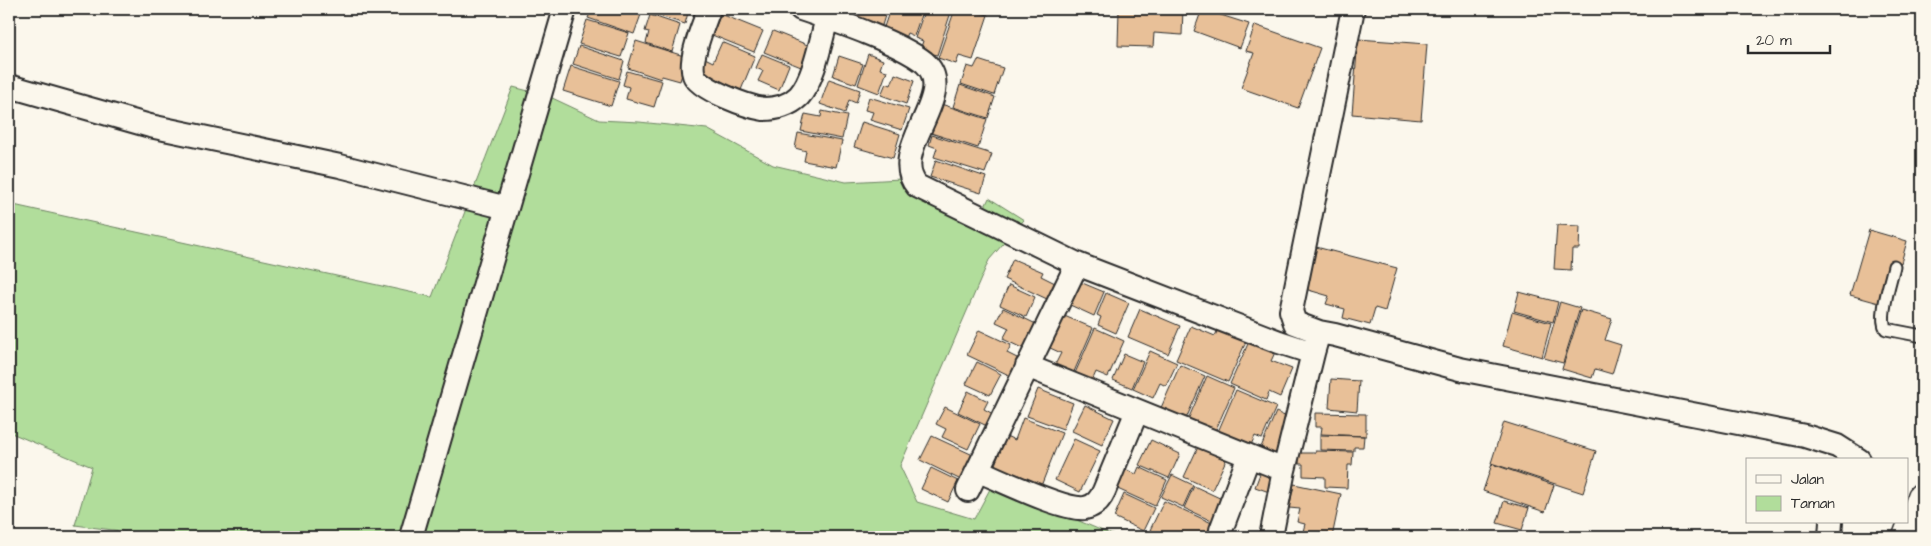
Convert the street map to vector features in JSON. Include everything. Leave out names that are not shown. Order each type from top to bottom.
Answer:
[{"type":"street","points":[[411,537],[565,9]]},
{"type":"street","points":[[709,9],[692,68],[696,79],[701,85],[712,90],[745,104],[763,109],[777,108],[787,104],[804,90],[827,18]]},
{"type":"street","points":[[801,9],[897,48],[924,63],[931,71],[934,83],[933,96],[925,120],[917,133],[908,166],[912,181],[917,186],[1076,264],[1279,342],[1316,342],[1805,436],[1836,453],[1852,458]]},
{"type":"street","points":[[1316,342],[1295,323],[1291,311],[1353,9]]},
{"type":"street","points":[[9,86],[150,126],[340,166],[507,208]]},
{"type":"street","points":[[1076,264],[973,481],[1080,508],[1091,506],[1100,499],[1104,491],[1137,411]]},
{"type":"street","points":[[1271,537],[1284,470],[1316,342]]},
{"type":"street","points":[[1027,366],[1284,470]]},
{"type":"street","points":[[1220,537],[1249,456]]},
{"type":"street","points":[[1907,537],[1915,503]]},
{"type":"street","points":[[1830,537],[1831,524]]},
{"type":"lane","points":[[1894,266],[1883,316],[1884,326],[1886,329],[1922,336]]},
{"type":"green space","points":[[513,87],[548,96],[599,120],[707,129],[773,165],[846,182],[901,179],[939,210],[977,224],[989,198],[1024,220],[989,260],[900,466],[917,502],[974,519],[990,489],[1079,521],[1117,537],[166,537],[75,525],[92,467],[9,432],[9,204],[432,297]]},
{"type":"building","points":[[592,9],[643,9],[634,34],[588,18]]},
{"type":"building","points":[[652,9],[689,9],[685,24],[650,13]]},
{"type":"building","points":[[830,9],[857,9],[854,17]]},
{"type":"building","points":[[859,9],[887,9],[880,32],[854,23]]},
{"type":"building","points":[[890,9],[923,9],[914,36],[907,33],[904,40],[882,33]]},
{"type":"building","points":[[925,9],[952,9],[937,55],[920,50],[923,41],[915,38]]},
{"type":"building","points":[[955,9],[968,9],[988,15],[973,60],[959,56],[956,64],[938,58]]},
{"type":"building","points":[[1119,9],[1183,9],[1182,35],[1154,33],[1153,47],[1118,46]]},
{"type":"building","points":[[1202,9],[1249,24],[1240,48],[1194,31]]},
{"type":"building","points":[[721,14],[763,31],[754,52],[712,35]]},
{"type":"building","points":[[650,15],[680,25],[672,52],[646,43],[649,32],[645,31]]},
{"type":"building","points":[[587,20],[629,33],[621,57],[579,44]]},
{"type":"building","points":[[1255,25],[1320,48],[1298,108],[1241,88],[1254,53],[1246,51]]},
{"type":"building","points":[[773,31],[810,46],[801,67],[764,52]]},
{"type":"building","points":[[1358,39],[1427,44],[1421,120],[1352,114]]},
{"type":"building","points":[[636,41],[687,57],[680,81],[662,76],[661,79],[628,68]]},
{"type":"building","points":[[722,42],[755,56],[741,90],[699,73],[705,58],[713,62]]},
{"type":"building","points":[[579,46],[624,61],[619,79],[573,64]]},
{"type":"building","points":[[762,54],[789,65],[779,90],[758,81],[763,71],[756,68]]},
{"type":"building","points":[[868,54],[883,60],[880,69],[887,71],[879,93],[858,85]]},
{"type":"building","points":[[839,56],[863,64],[856,84],[833,76]]},
{"type":"building","points":[[978,60],[1003,68],[994,95],[961,84],[967,66],[974,68]]},
{"type":"building","points":[[571,66],[619,81],[611,106],[563,91]]},
{"type":"building","points":[[627,71],[662,81],[654,107],[626,99],[629,87],[623,85]]},
{"type":"building","points":[[895,74],[914,81],[906,104],[881,95],[886,83],[891,85]]},
{"type":"building","points":[[829,79],[860,90],[856,103],[849,100],[845,113],[820,104]]},
{"type":"building","points":[[960,85],[995,97],[988,118],[953,107]]},
{"type":"building","points":[[869,97],[909,109],[902,130],[870,120],[873,112],[865,110]]},
{"type":"building","points":[[941,104],[987,119],[978,148],[931,133]]},
{"type":"building","points":[[822,111],[847,116],[842,139],[801,131],[805,114],[821,117]]},
{"type":"building","points":[[862,122],[900,134],[893,158],[854,147]]},
{"type":"building","points":[[798,133],[842,141],[836,167],[804,161],[806,151],[795,148]]},
{"type":"building","points":[[932,135],[992,154],[985,173],[934,157],[937,148],[929,145]]},
{"type":"building","points":[[936,160],[986,177],[981,193],[930,177]]},
{"type":"building","points":[[1557,225],[1580,226],[1579,249],[1572,249],[1571,270],[1554,269]]},
{"type":"building","points":[[1869,230],[1907,241],[1901,263],[1892,260],[1879,303],[1850,295]]},
{"type":"building","points":[[1316,247],[1397,268],[1385,311],[1375,308],[1370,325],[1343,318],[1345,309],[1326,304],[1329,296],[1305,289]]},
{"type":"building","points":[[1013,259],[1043,272],[1041,276],[1055,283],[1047,299],[1004,279]]},
{"type":"building","points":[[1080,282],[1104,292],[1094,316],[1070,305]]},
{"type":"building","points":[[1009,285],[1035,297],[1026,317],[1000,305]]},
{"type":"building","points":[[1519,292],[1558,302],[1553,322],[1514,311]]},
{"type":"building","points":[[1106,293],[1129,303],[1116,333],[1098,325],[1101,317],[1097,315]]},
{"type":"building","points":[[1560,302],[1580,308],[1563,363],[1544,358]]},
{"type":"building","points":[[1003,308],[1036,324],[1024,349],[1003,339],[1009,328],[996,322]]},
{"type":"building","points":[[1140,309],[1180,326],[1168,354],[1128,337]]},
{"type":"building","points":[[1581,310],[1612,319],[1605,340],[1621,345],[1612,374],[1595,369],[1592,378],[1562,369]]},
{"type":"building","points":[[1512,312],[1551,323],[1542,357],[1503,346]]},
{"type":"building","points":[[1062,315],[1093,328],[1073,374],[1054,367],[1061,353],[1048,347]]},
{"type":"building","points":[[1221,323],[1249,335],[1228,382],[1176,360],[1191,326],[1215,336]]},
{"type":"building","points":[[1095,328],[1124,341],[1108,377],[1096,372],[1089,388],[1072,380]]},
{"type":"building","points":[[979,330],[1011,345],[1007,353],[1021,360],[1013,377],[967,355]]},
{"type":"building","points":[[1251,337],[1277,348],[1271,361],[1292,369],[1280,397],[1269,392],[1266,400],[1230,384]]},
{"type":"building","points":[[1150,351],[1177,363],[1166,386],[1160,383],[1153,398],[1133,389]]},
{"type":"building","points":[[1124,354],[1143,362],[1132,388],[1113,380]]},
{"type":"building","points":[[977,362],[1001,374],[990,395],[966,384]]},
{"type":"building","points":[[1180,365],[1205,376],[1185,421],[1160,410]]},
{"type":"building","points":[[1207,376],[1234,388],[1214,434],[1187,422]]},
{"type":"building","points":[[1331,379],[1359,381],[1357,411],[1329,408]]},
{"type":"building","points":[[1038,389],[1073,403],[1063,429],[1027,416]]},
{"type":"building","points":[[1236,390],[1276,407],[1262,439],[1255,436],[1250,447],[1217,434]]},
{"type":"building","points":[[968,391],[988,401],[984,409],[993,414],[987,426],[958,412]]},
{"type":"building","points":[[1085,405],[1114,419],[1102,445],[1072,431]]},
{"type":"building","points":[[945,407],[980,424],[968,449],[942,437],[946,429],[936,424]]},
{"type":"building","points":[[1276,412],[1295,421],[1278,461],[1259,452]]},
{"type":"building","points":[[1315,413],[1366,414],[1366,436],[1321,434],[1322,427],[1315,427]]},
{"type":"building","points":[[1023,418],[1062,433],[1041,486],[994,467],[1006,436],[1015,440]]},
{"type":"building","points":[[1504,422],[1596,451],[1583,493],[1491,463]]},
{"type":"building","points":[[1320,435],[1364,436],[1363,447],[1354,447],[1354,451],[1320,450]]},
{"type":"building","points":[[932,436],[973,455],[961,480],[920,460]]},
{"type":"building","points":[[1074,439],[1100,451],[1080,492],[1055,480]]},
{"type":"building","points":[[1151,440],[1180,454],[1169,478],[1139,465]]},
{"type":"building","points":[[1198,447],[1226,460],[1212,490],[1184,477]]},
{"type":"building","points":[[1315,451],[1353,452],[1352,465],[1348,465],[1347,488],[1325,487],[1325,477],[1303,476],[1303,464],[1299,464],[1299,453],[1315,453]]},
{"type":"building","points":[[1492,464],[1554,485],[1545,512],[1483,491]]},
{"type":"building","points":[[1120,467],[1136,474],[1139,467],[1167,480],[1155,506],[1111,486]]},
{"type":"building","points":[[931,468],[958,481],[948,502],[921,489]]},
{"type":"building","points":[[1261,471],[1281,479],[1275,494],[1255,487]]},
{"type":"building","points":[[1172,475],[1193,485],[1183,507],[1161,497]]},
{"type":"building","points":[[1294,484],[1341,494],[1332,537],[1302,535],[1305,524],[1297,522],[1300,509],[1289,508]]},
{"type":"building","points":[[1194,486],[1226,501],[1216,523],[1184,508]]},
{"type":"building","points":[[1124,494],[1154,508],[1143,531],[1114,517]]},
{"type":"building","points":[[1164,501],[1216,525],[1210,537],[1165,537],[1150,530]]},
{"type":"building","points":[[1504,501],[1529,508],[1522,530],[1497,523]]}]
